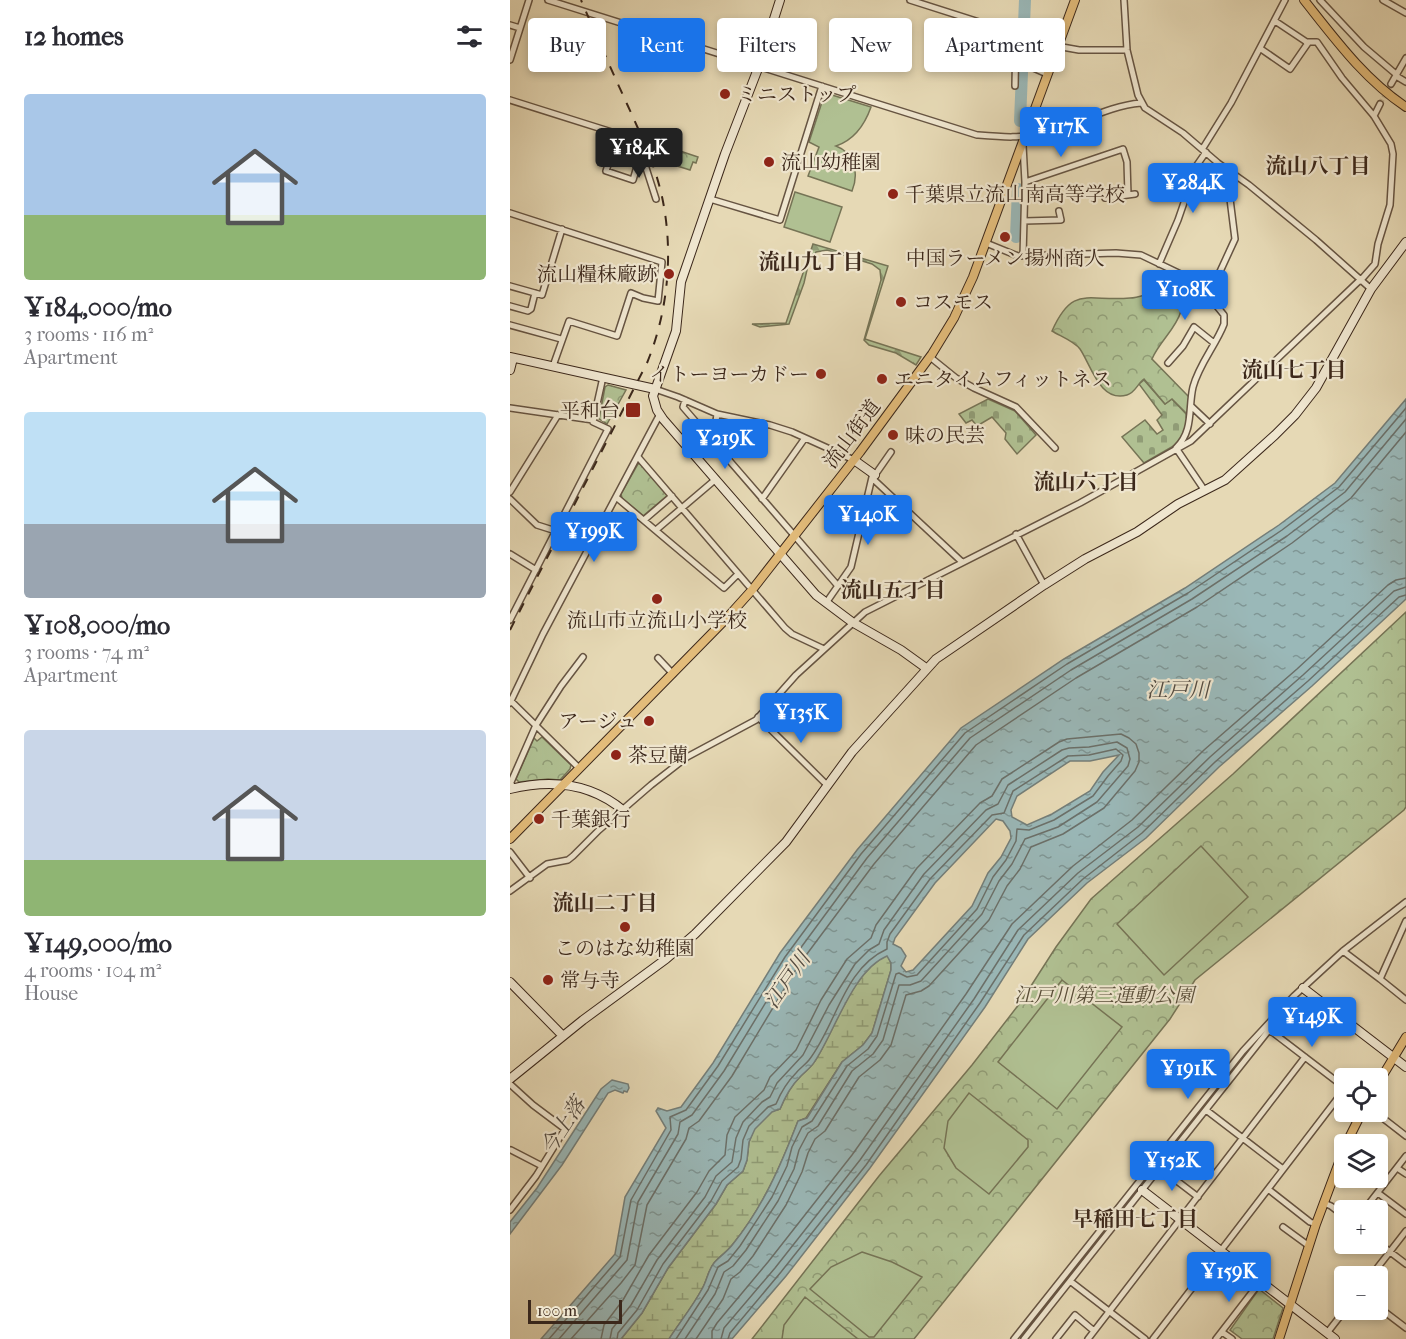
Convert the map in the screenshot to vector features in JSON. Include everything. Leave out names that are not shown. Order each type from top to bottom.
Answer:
[{"type":"main road","name":"流山街道","points":[[1065,27],[1075,0]]},
{"type":"main road","points":[[1304,0],[1361,71],[1406,107]]},
{"type":"main road","name":"流山街道","points":[[510,839],[673,674],[752,590],[854,460],[930,357],[961,304],[986,243],[1047,74]]},
{"type":"main road","points":[[1387,1068],[1406,1036]]},
{"type":"main road","points":[[1279,1339],[1334,1176]]},
{"type":"street","points":[[510,60],[529,0]]},
{"type":"street","points":[[548,0],[618,21]]},
{"type":"street","points":[[774,18],[780,0]]},
{"type":"street","points":[[910,0],[967,18]]},
{"type":"street","points":[[1124,0],[1127,50],[1140,103],[1184,133],[1218,163],[1249,185],[1371,289]]},
{"type":"street","points":[[1159,264],[1183,209],[1204,150],[1261,49],[1285,0]]},
{"type":"street","points":[[1320,0],[1364,47],[1406,82]]},
{"type":"street","points":[[1383,0],[1406,13]]},
{"type":"street","points":[[510,891],[548,864],[568,860],[599,830],[687,757],[758,717],[796,675],[865,612],[1096,494],[1191,441],[1250,382],[1360,281],[1374,264],[1390,205],[1393,154],[1391,144],[1374,116],[1342,78],[1317,42],[1306,42],[1275,21]]},
{"type":"street","points":[[510,25],[520,28]]},
{"type":"street","points":[[1261,49],[1290,69],[1308,43],[1306,42]]},
{"type":"street","points":[[1065,47],[1085,50],[1127,50]]},
{"type":"street","points":[[1391,84],[1406,58]]},
{"type":"street","points":[[757,72],[725,154],[681,282],[676,331],[655,389],[654,402],[660,414],[825,603],[926,668]]},
{"type":"street","points":[[778,72],[976,135],[1024,139],[1120,106],[1140,103]]},
{"type":"street","points":[[1015,72],[1015,86]]},
{"type":"street","points":[[1042,72],[1047,74]]},
{"type":"street","points":[[710,199],[780,220],[822,86]]},
{"type":"street","points":[[510,100],[638,140],[656,199]]},
{"type":"street","points":[[1374,116],[1380,104]]},
{"type":"street","points":[[618,134],[606,171],[633,180],[641,153]]},
{"type":"street","points":[[1023,256],[1024,139]]},
{"type":"street","points":[[1025,182],[1123,149],[1131,195],[1105,198]]},
{"type":"street","points":[[1176,448],[1183,440],[1189,426],[1195,382],[1222,329],[1225,318],[1212,299],[1212,289],[1235,239],[1229,191],[1218,163]]},
{"type":"street","points":[[1024,220],[1061,220],[1059,211]]},
{"type":"street","points":[[510,213],[662,262],[658,301],[631,293],[617,336],[571,320],[567,322],[553,366]]},
{"type":"street","points":[[510,286],[542,295],[562,229]]},
{"type":"street","points":[[510,1210],[565,1129],[532,1105],[510,1082],[563,1036],[695,934],[781,848],[852,752],[926,668],[946,651],[1091,555],[1137,532],[1178,504],[1225,480],[1286,424],[1301,408],[1329,367],[1371,289],[1406,242]]},
{"type":"street","points":[[986,243],[1023,256],[1127,253],[1144,256],[1212,289]]},
{"type":"street","points":[[510,306],[528,311],[531,309],[535,293]]},
{"type":"street","points":[[510,325],[561,339]]},
{"type":"street","points":[[1168,363],[1183,346],[1194,327],[1214,343]]},
{"type":"street","points":[[930,357],[956,378],[1016,407],[1055,448]]},
{"type":"street","points":[[510,370],[512,358],[603,377],[655,389],[717,414],[770,425],[805,438],[854,460],[962,562]]},
{"type":"street","points":[[593,420],[603,377]]},
{"type":"street","points":[[685,400],[682,407],[838,586]]},
{"type":"street","points":[[1191,406],[1210,424]]},
{"type":"street","points":[[510,408],[593,420],[608,429],[510,620]]},
{"type":"street","points":[[579,768],[510,701],[660,414]]},
{"type":"street","points":[[688,446],[716,421],[717,414]]},
{"type":"street","points":[[510,492],[558,415]]},
{"type":"street","points":[[762,499],[805,438]]},
{"type":"street","points":[[1176,448],[1205,491]]},
{"type":"street","points":[[825,603],[851,567],[873,476],[891,452]]},
{"type":"street","points":[[638,457],[788,631],[824,649]]},
{"type":"street","points":[[656,530],[716,479]]},
{"type":"street","points":[[644,520],[672,496]]},
{"type":"street","points":[[616,497],[724,588],[738,574]]},
{"type":"street","points":[[510,499],[537,525],[556,531]]},
{"type":"street","points":[[567,534],[590,546]]},
{"type":"street","points":[[1017,534],[1044,585]]},
{"type":"street","points":[[510,554],[536,570]]},
{"type":"street","points":[[583,657],[536,725],[511,782],[511,789],[545,783],[572,786],[597,794],[624,811]]},
{"type":"street","points":[[658,658],[673,674]]},
{"type":"street","points":[[758,717],[828,786]]},
{"type":"street","points":[[510,852],[530,878]]},
{"type":"street","points":[[1014,1339],[1193,1112],[1267,1028],[1303,988],[1342,951],[1406,902]]},
{"type":"street","points":[[1380,979],[1406,921]]},
{"type":"street","points":[[1342,951],[1406,1000]]},
{"type":"street","points":[[510,982],[563,1036]]},
{"type":"street","points":[[1303,988],[1406,1068]]},
{"type":"street","points":[[1267,1028],[1334,1081]]},
{"type":"street","points":[[1024,1339],[1206,1110],[1267,1028]]},
{"type":"street","points":[[1088,1339],[1305,1058]]},
{"type":"street","points":[[1153,1339],[1334,1102]]},
{"type":"street","points":[[1206,1110],[1283,1169]]},
{"type":"street","points":[[1388,1122],[1406,1136]]},
{"type":"street","points":[[511,1150],[542,1166]]},
{"type":"street","points":[[1372,1200],[1406,1156]]},
{"type":"street","points":[[1160,1168],[1198,1197]]},
{"type":"street","points":[[1397,1168],[1406,1174]]},
{"type":"street","points":[[1268,1189],[1316,1224]]},
{"type":"street","points":[[1142,1190],[1335,1339]]},
{"type":"street","points":[[1378,1192],[1406,1214]]},
{"type":"street","points":[[1324,1203],[1334,1208]]},
{"type":"street","points":[[1283,1227],[1309,1246]]},
{"type":"street","points":[[1379,1266],[1406,1231]]},
{"type":"street","points":[[1390,1251],[1406,1264]]},
{"type":"street","points":[[1070,1281],[1145,1339]]},
{"type":"street","points":[[1216,1339],[1260,1282]]},
{"type":"street","points":[[1388,1314],[1406,1328]]},
{"type":"street","points":[[1056,1339],[1075,1315],[1094,1330]]},
{"type":"street","points":[[1327,1333],[1337,1320]]},
{"type":"street","points":[[1222,1332],[1232,1339]]},
{"type":"green space","points":[[832,95],[871,107],[858,131],[848,140],[836,146],[848,154],[854,165],[855,178],[852,191],[808,176],[819,147],[809,142],[823,99]]},
{"type":"green space","points":[[650,141],[698,157],[696,163],[693,162],[690,170],[658,160]]},
{"type":"green space","points":[[795,192],[842,207],[830,242],[784,227]]},
{"type":"green space","points":[[813,244],[888,266],[865,339],[921,357],[916,365],[896,353],[869,345],[864,340],[881,280],[880,270],[872,264],[827,250],[816,252],[809,261],[804,283],[789,324],[760,327],[752,324],[786,323]]},
{"type":"green space","points":[[1157,292],[1173,301],[1181,311],[1179,318],[1152,359],[1189,397],[1188,415],[1172,399],[1165,404],[1144,379],[1130,394],[1118,396],[1110,393],[1098,381],[1080,349],[1071,341],[1052,331],[1067,307],[1083,298],[1133,298]]},
{"type":"green space","points":[[1144,380],[1165,404],[1172,399],[1188,416],[1184,435],[1177,444],[1144,463],[1122,437],[1145,420],[1157,434],[1163,430],[1157,420],[1162,415],[1139,384]]},
{"type":"green space","points":[[608,385],[626,390],[607,424],[599,419],[605,387]]},
{"type":"green space","points":[[988,399],[1015,411],[1036,435],[1017,454],[1005,439],[1006,433],[992,417],[977,426],[972,420],[966,423],[959,414]]},
{"type":"green space","points":[[641,463],[668,495],[643,516],[622,498],[621,494],[638,464]]},
{"type":"green space","name":"江戸川第三運動公園","points":[[1406,612],[1406,807],[1404,810],[1195,980],[1170,1019],[914,1339],[752,1339],[879,1176],[972,1065],[1020,1003],[1056,947],[1091,899],[1233,774]]},
{"type":"green space","points":[[542,737],[571,765],[570,769],[560,780],[519,782],[516,779],[534,738],[537,741]]},
{"type":"green space","points":[[1201,846],[1248,897],[1164,975],[1117,924]]},
{"type":"green space","points":[[887,955],[891,963],[891,970],[872,1033],[863,1045],[842,1062],[806,1118],[798,1121],[762,1200],[744,1230],[712,1266],[704,1286],[669,1339],[621,1339],[642,1313],[668,1268],[716,1204],[727,1185],[743,1171],[754,1129],[772,1111],[780,1109],[793,1085],[812,1066],[854,988],[874,963]]},
{"type":"green space","points":[[1062,980],[1122,1027],[1057,1109],[998,1062]]},
{"type":"green space","points":[[969,1093],[1028,1140],[1028,1147],[989,1194],[956,1168],[944,1148],[948,1121]]},
{"type":"green space","points":[[862,1252],[892,1262],[922,1277],[874,1337],[869,1337],[810,1289],[831,1267]]},
{"type":"green space","points":[[1259,1289],[1283,1308],[1273,1339],[1242,1339],[1230,1330]]},
{"type":"green space","points":[[805,1297],[858,1339],[782,1339],[784,1325]]},
{"type":"water","name":"江戸川","points":[[1406,399],[1406,599],[1312,686],[1219,767],[1146,838],[1087,883],[1028,939],[985,1007],[870,1168],[786,1276],[732,1339],[669,1339],[704,1286],[712,1266],[744,1230],[762,1200],[798,1121],[807,1118],[842,1062],[863,1045],[872,1033],[891,970],[891,963],[887,956],[875,963],[864,974],[846,1002],[812,1066],[793,1085],[780,1109],[772,1112],[755,1129],[749,1142],[743,1171],[727,1185],[716,1204],[668,1268],[642,1313],[621,1339],[541,1339],[615,1254],[625,1197],[666,1128],[656,1111],[658,1108],[667,1111],[681,1107],[713,1063],[780,953],[857,850],[961,728],[1064,659],[1185,588],[1279,525],[1335,483]],"holes":[[[1119,755],[1090,791],[1052,814],[1027,825],[1012,817],[1011,810],[1017,796],[1070,761],[1090,761]],[[996,819],[1003,821],[1010,831],[1011,838],[1001,857],[988,873],[972,906],[913,970],[906,972],[901,966],[906,956],[901,948],[893,944],[895,938],[935,883]]]},
{"type":"water","points":[[612,1080],[628,1084],[627,1092],[615,1090],[608,1093],[562,1165],[510,1234],[510,1222],[537,1188],[601,1089]]},
{"type":"waterway","points":[[1020,121],[1025,0]]},
{"type":"waterway","points":[[1016,237],[1018,189]]},
{"type":"tunnel","points":[[1380,104],[1391,84]]},
{"type":"railway","points":[[510,630],[647,363],[664,306],[668,246],[664,207],[658,180],[644,142],[581,0]]},
{"type":"place","name":"ミニストップ","points":[[725,94]]},
{"type":"place","name":"流山幼稚園","points":[[769,162]]},
{"type":"place","name":"千葉県立流山南高等学校","points":[[893,194]]},
{"type":"place","name":"中国ラーメン揚州商人","points":[[1005,237]]},
{"type":"place","name":"流山糧秣廠跡","points":[[669,274]]},
{"type":"place","name":"コスモス","points":[[901,302]]},
{"type":"place","name":"イトーヨーカドー","points":[[821,374]]},
{"type":"place","name":"エニタイムフィットネス","points":[[882,379]]},
{"type":"place","name":"平和台","points":[[633,410]]},
{"type":"place","name":"味の民芸","points":[[893,435]]},
{"type":"place","name":"流山市立流山小学校","points":[[657,599]]},
{"type":"place","name":"アージュ","points":[[649,721]]},
{"type":"place","name":"茶豆蘭","points":[[616,755]]},
{"type":"place","name":"千葉銀行","points":[[539,819]]},
{"type":"place","name":"このはな幼稚園","points":[[625,927]]},
{"type":"place","name":"常与寺","points":[[548,980]]},
{"type":"district","name":"流山八丁目","points":[[1318,166]]},
{"type":"district","name":"流山九丁目","points":[[811,262]]},
{"type":"district","name":"流山七丁目","points":[[1294,370]]},
{"type":"district","name":"流山六丁目","points":[[1086,482]]},
{"type":"district","name":"流山五丁目","points":[[893,590]]},
{"type":"district","name":"流山二丁目","points":[[605,903]]},
{"type":"district","name":"早稲田七丁目","points":[[1135,1219]]},
{"type":"water label","name":"今上落","points":[[563,1126]]}]
